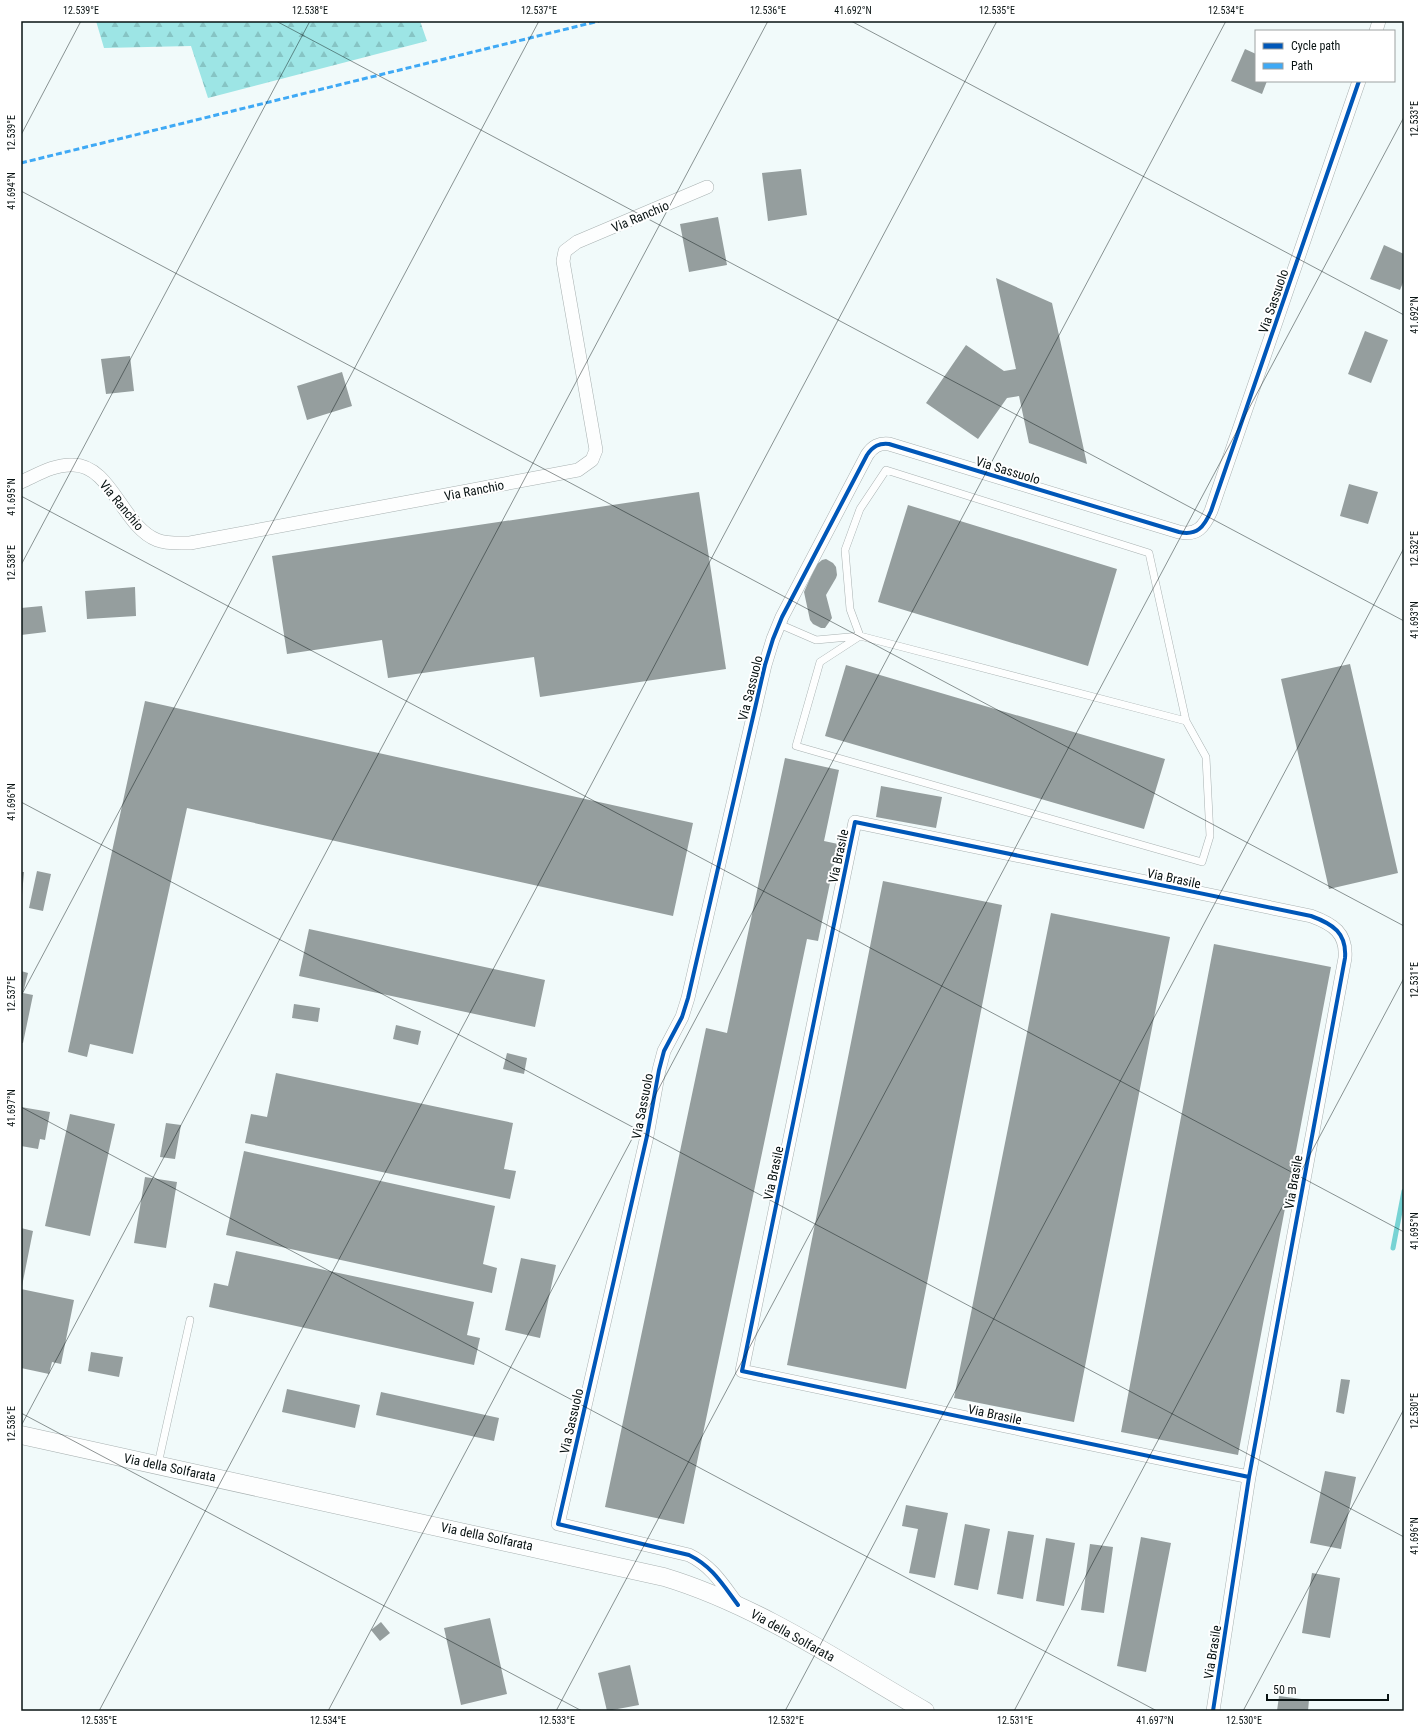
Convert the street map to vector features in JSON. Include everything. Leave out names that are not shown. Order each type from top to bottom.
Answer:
[{"type":"main road","name":"Via della Solfarata","points":[[21,1435],[664,1576],[700,1588],[738,1604],[925,1711]]},
{"type":"street","name":"Via Sassuolo","points":[[738,1604],[708,1567],[700,1560],[689,1555],[558,1524],[645,1144],[659,1070],[664,1051],[682,1017],[688,998],[765,665],[779,624],[867,455],[872,447],[880,444],[889,444],[1179,532],[1189,534],[1198,530],[1207,521],[1212,511],[1359,82]]},
{"type":"street","name":"Via Ranchio","points":[[21,482],[58,466],[72,465],[87,468],[100,478],[143,531],[156,540],[177,544],[190,543],[578,470],[592,460],[596,450],[563,261],[564,251],[576,242],[707,187]]},
{"type":"street","name":"Via Brasile","points":[[1213,1711],[1249,1477],[1345,958],[1345,946],[1341,935],[1329,924],[1311,916],[855,822],[742,1371],[1249,1477]]},
{"type":"lane","points":[[886,470],[1149,553],[1186,721],[1206,756],[1210,836],[1202,862],[796,746],[820,662],[860,636],[850,609],[846,550],[860,509],[886,470]]},
{"type":"lane","points":[[779,624],[816,640],[860,636],[1186,721]]},
{"type":"lane","points":[[158,1465],[190,1320]]},
{"type":"green space","points":[[96,21],[420,21],[427,41],[208,98],[191,46],[104,48]]},
{"type":"building","points":[[1245,49],[1255,54],[1255,82],[1267,82],[1262,94],[1231,81]]},
{"type":"building","points":[[801,169],[807,215],[768,221],[762,173]]},
{"type":"building","points":[[718,217],[727,265],[689,272],[680,224]]},
{"type":"building","points":[[1384,245],[1404,254],[1404,280],[1400,290],[1370,279]]},
{"type":"building","points":[[996,278],[1052,303],[1087,464],[1029,443],[1019,396],[1007,398],[978,439],[926,403],[966,345],[1004,371],[1016,369]]},
{"type":"building","points":[[1365,331],[1388,340],[1371,383],[1348,374]]},
{"type":"building","points":[[130,356],[134,391],[106,394],[101,359]]},
{"type":"building","points":[[342,372],[352,406],[307,420],[297,386]]},
{"type":"building","points":[[1349,484],[1378,492],[1368,524],[1340,516]]},
{"type":"building","points":[[699,492],[726,669],[540,697],[534,657],[388,678],[382,640],[287,654],[272,556]]},
{"type":"building","points":[[908,505],[1117,569],[1088,666],[878,602]]},
{"type":"building","points":[[826,559],[833,563],[836,567],[837,575],[826,595],[832,618],[825,628],[821,628],[813,624],[810,620],[804,592],[816,565],[822,560]]},
{"type":"building","points":[[135,587],[136,616],[87,619],[85,591]]},
{"type":"building","points":[[42,606],[46,632],[21,635],[21,608]]},
{"type":"building","points":[[1350,664],[1398,873],[1329,889],[1281,679]]},
{"type":"building","points":[[846,665],[1165,759],[1144,829],[825,736]]},
{"type":"building","points":[[145,701],[693,823],[673,916],[187,808],[133,1054],[90,1044],[87,1057],[68,1052]]},
{"type":"building","points":[[785,758],[839,770],[824,841],[838,844],[818,941],[807,939],[684,1524],[605,1507],[706,1028],[727,1033]]},
{"type":"building","points":[[881,786],[942,797],[936,828],[876,817]]},
{"type":"building","points":[[37,871],[51,874],[43,911],[29,908]]},
{"type":"building","points":[[21,872],[24,872],[22,895],[21,895]]},
{"type":"building","points":[[883,881],[1002,905],[906,1389],[787,1365]]},
{"type":"building","points":[[1051,913],[1170,937],[1074,1422],[954,1398]]},
{"type":"building","points":[[309,929],[545,980],[535,1027],[299,976]]},
{"type":"building","points":[[1214,944],[1331,967],[1238,1455],[1121,1432]]},
{"type":"building","points":[[21,971],[28,973],[23,993],[33,995],[23,1043],[21,1043]]},
{"type":"building","points":[[294,1004],[320,1008],[318,1022],[292,1018]]},
{"type":"building","points":[[396,1025],[421,1031],[418,1045],[393,1039]]},
{"type":"building","points":[[507,1053],[527,1058],[524,1074],[503,1069]]},
{"type":"building","points":[[276,1073],[513,1123],[504,1169],[516,1171],[510,1199],[245,1143],[251,1114],[267,1117]]},
{"type":"building","points":[[21,1107],[50,1112],[45,1140],[40,1139],[38,1149],[21,1146]]},
{"type":"building","points":[[70,1114],[115,1124],[90,1236],[45,1226]]},
{"type":"building","points":[[166,1123],[181,1125],[175,1159],[160,1157]]},
{"type":"building","points":[[244,1151],[495,1206],[483,1264],[497,1268],[492,1293],[226,1235]]},
{"type":"building","points":[[145,1177],[177,1182],[166,1248],[134,1243]]},
{"type":"building","points":[[21,1228],[33,1231],[22,1286],[21,1286]]},
{"type":"building","points":[[236,1251],[474,1302],[467,1335],[480,1338],[474,1365],[209,1307],[214,1283],[228,1286]]},
{"type":"building","points":[[521,1258],[556,1265],[540,1338],[505,1330]]},
{"type":"building","points":[[21,1289],[74,1300],[61,1364],[52,1362],[49,1374],[21,1368]]},
{"type":"building","points":[[91,1352],[123,1357],[119,1377],[88,1371]]},
{"type":"building","points":[[1341,1379],[1350,1380],[1344,1414],[1336,1412]]},
{"type":"building","points":[[287,1389],[360,1405],[355,1428],[282,1412]]},
{"type":"building","points":[[381,1392],[499,1418],[494,1441],[376,1415]]},
{"type":"building","points":[[1325,1471],[1356,1477],[1341,1549],[1310,1543]]},
{"type":"building","points":[[906,1505],[948,1513],[935,1578],[909,1573],[918,1529],[902,1526]]},
{"type":"building","points":[[965,1524],[990,1529],[978,1590],[954,1585]]},
{"type":"building","points":[[1008,1531],[1034,1535],[1023,1599],[997,1594]]},
{"type":"building","points":[[1141,1537],[1171,1543],[1146,1672],[1117,1666]]},
{"type":"building","points":[[1046,1538],[1075,1543],[1064,1606],[1036,1601]]},
{"type":"building","points":[[1090,1544],[1113,1547],[1104,1613],[1081,1610]]},
{"type":"building","points":[[1312,1573],[1340,1578],[1330,1638],[1302,1633]]},
{"type":"building","points":[[490,1618],[507,1694],[461,1705],[444,1628]]},
{"type":"building","points":[[381,1622],[390,1633],[380,1641],[371,1630]]},
{"type":"building","points":[[630,1665],[639,1705],[607,1711],[598,1673]]},
{"type":"building","points":[[1279,1696],[1309,1700],[1308,1711],[1277,1711]]},
{"type":"waterway","points":[[1393,1248],[1404,1191]]},
{"type":"marked path","points":[[21,163],[599,21]]},
{"type":"cycle path","points":[[738,1605],[711,1570],[697,1559],[689,1555],[558,1524],[647,1136],[659,1070],[664,1051],[682,1017],[688,998],[765,665],[773,639],[782,617],[867,455],[874,447],[882,444],[889,444],[1179,532],[1191,533],[1203,526],[1211,511],[1359,82]]},
{"type":"cycle path","points":[[1213,1711],[1249,1477],[1345,958],[1344,942],[1332,926],[1311,916],[855,822],[742,1371],[1249,1477]]}]
